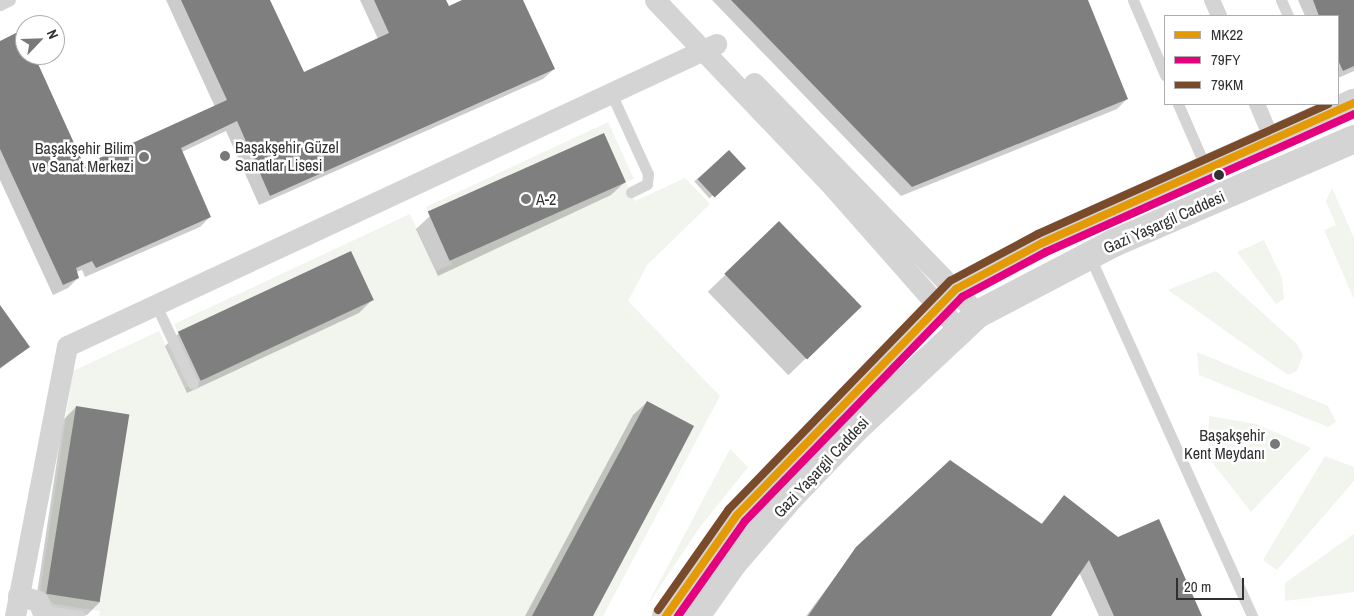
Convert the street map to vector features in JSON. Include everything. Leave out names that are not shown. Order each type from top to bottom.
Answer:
[{"type":"street","points":[[655,0],[710,47],[947,297],[968,322]]},
{"type":"street","points":[[674,0],[710,47]]},
{"type":"street","points":[[1212,0],[1219,15]]},
{"type":"street","points":[[15,616],[67,346],[710,47]]},
{"type":"street","name":"Gazi Yaşargil Caddesi","points":[[666,616],[737,515],[947,297],[1042,243],[1272,139],[1327,109],[1354,102]]},
{"type":"street","points":[[1257,105],[1272,139]]},
{"type":"street","points":[[1327,109],[1348,141]]},
{"type":"street","name":"Gazi Yaşargil Caddesi","points":[[696,616],[734,562],[791,496],[856,429],[968,322],[1090,257],[1348,141]]},
{"type":"street","points":[[18,595],[38,601],[44,613]]},
{"type":"lane","points":[[0,5],[10,0]]},
{"type":"lane","points":[[1132,0],[1164,73]]},
{"type":"lane","points":[[1281,0],[1288,15]]},
{"type":"lane","points":[[611,93],[649,177],[647,184],[631,192]]},
{"type":"lane","points":[[1178,105],[1206,168]]},
{"type":"lane","points":[[1090,257],[1252,616]]},
{"type":"lane","points":[[156,305],[193,384]]},
{"type":"lane","points":[[44,613],[80,616]]},
{"type":"shaded area","points":[[608,122],[634,179],[626,182],[635,201],[685,178],[710,204],[647,265],[628,301],[720,396],[603,616],[99,616],[100,611],[54,604],[40,592],[73,371],[159,331],[185,388],[201,381],[174,324],[410,214],[436,271],[452,264],[426,207]]},
{"type":"shaded area","points":[[1332,188],[1354,238],[1354,299],[1324,230],[1336,225],[1326,201]]},
{"type":"shaded area","points":[[1264,240],[1282,278],[1284,299],[1276,304],[1237,252]]},
{"type":"shaded area","points":[[1216,271],[1297,344],[1303,355],[1297,371],[1288,375],[1168,290]]},
{"type":"shaded area","points":[[1197,352],[1328,406],[1336,422],[1328,427],[1199,375]]},
{"type":"shaded area","points":[[1209,416],[1256,424],[1311,448],[1251,512],[1208,457]]},
{"type":"shaded area","points":[[730,449],[748,467],[700,527],[645,609]]},
{"type":"shaded area","points":[[1325,456],[1354,467],[1354,481],[1277,570],[1263,560]]},
{"type":"shaded area","points":[[1354,534],[1354,592],[1285,601],[1285,583]]},
{"type":"building","points":[[181,0],[270,0],[304,72],[389,33],[374,0],[446,0],[449,6],[462,0],[523,0],[555,69],[270,196],[237,121],[181,148],[211,217],[96,268],[92,261],[76,268],[79,278],[63,285],[0,149],[0,41],[15,34],[15,65],[39,65],[84,165],[227,100]]},
{"type":"building","points":[[731,0],[1088,0],[1128,99],[912,187]]},
{"type":"building","points":[[1313,0],[1354,0],[1354,66],[1343,71],[1339,62],[1339,15],[1319,15]]},
{"type":"building","name":"A-2","points":[[604,133],[626,182],[450,261],[428,212]]},
{"type":"building","points":[[729,150],[746,168],[715,198],[698,179]]},
{"type":"building","points":[[779,221],[862,307],[807,359],[724,274]]},
{"type":"building","points":[[351,251],[374,300],[201,381],[178,332]]},
{"type":"building","points":[[0,305],[30,347],[0,368]]},
{"type":"building","points":[[647,401],[694,426],[661,489],[593,616],[532,616]]},
{"type":"building","points":[[76,406],[129,414],[100,602],[46,594]]},
{"type":"building","points":[[950,460],[1042,524],[1064,495],[1118,537],[1159,519],[1202,616],[1114,616],[1089,560],[1051,616],[808,616],[856,547]]},
{"type":"transit line","name":"MK22","points":[[666,616],[737,515],[956,289],[1042,243],[1354,103]]},
{"type":"transit line","name":"79KM","points":[[658,610],[729,509],[950,281],[1038,234],[1326,105]]},
{"type":"transit line","name":"79FY","points":[[678,616],[745,521],[962,297],[1046,252],[1354,114]]},
{"type":"place","name":"Başakşehir Güzel Sanatlar Lisesi","points":[[225,156]]},
{"type":"place","name":"Başakşehir Bilim ve Sanat Merkezi","points":[[144,157]]},
{"type":"place","name":"A-2","points":[[526,199]]},
{"type":"place","name":"Başakşehir Kent Meydanı","points":[[1275,444]]}]
